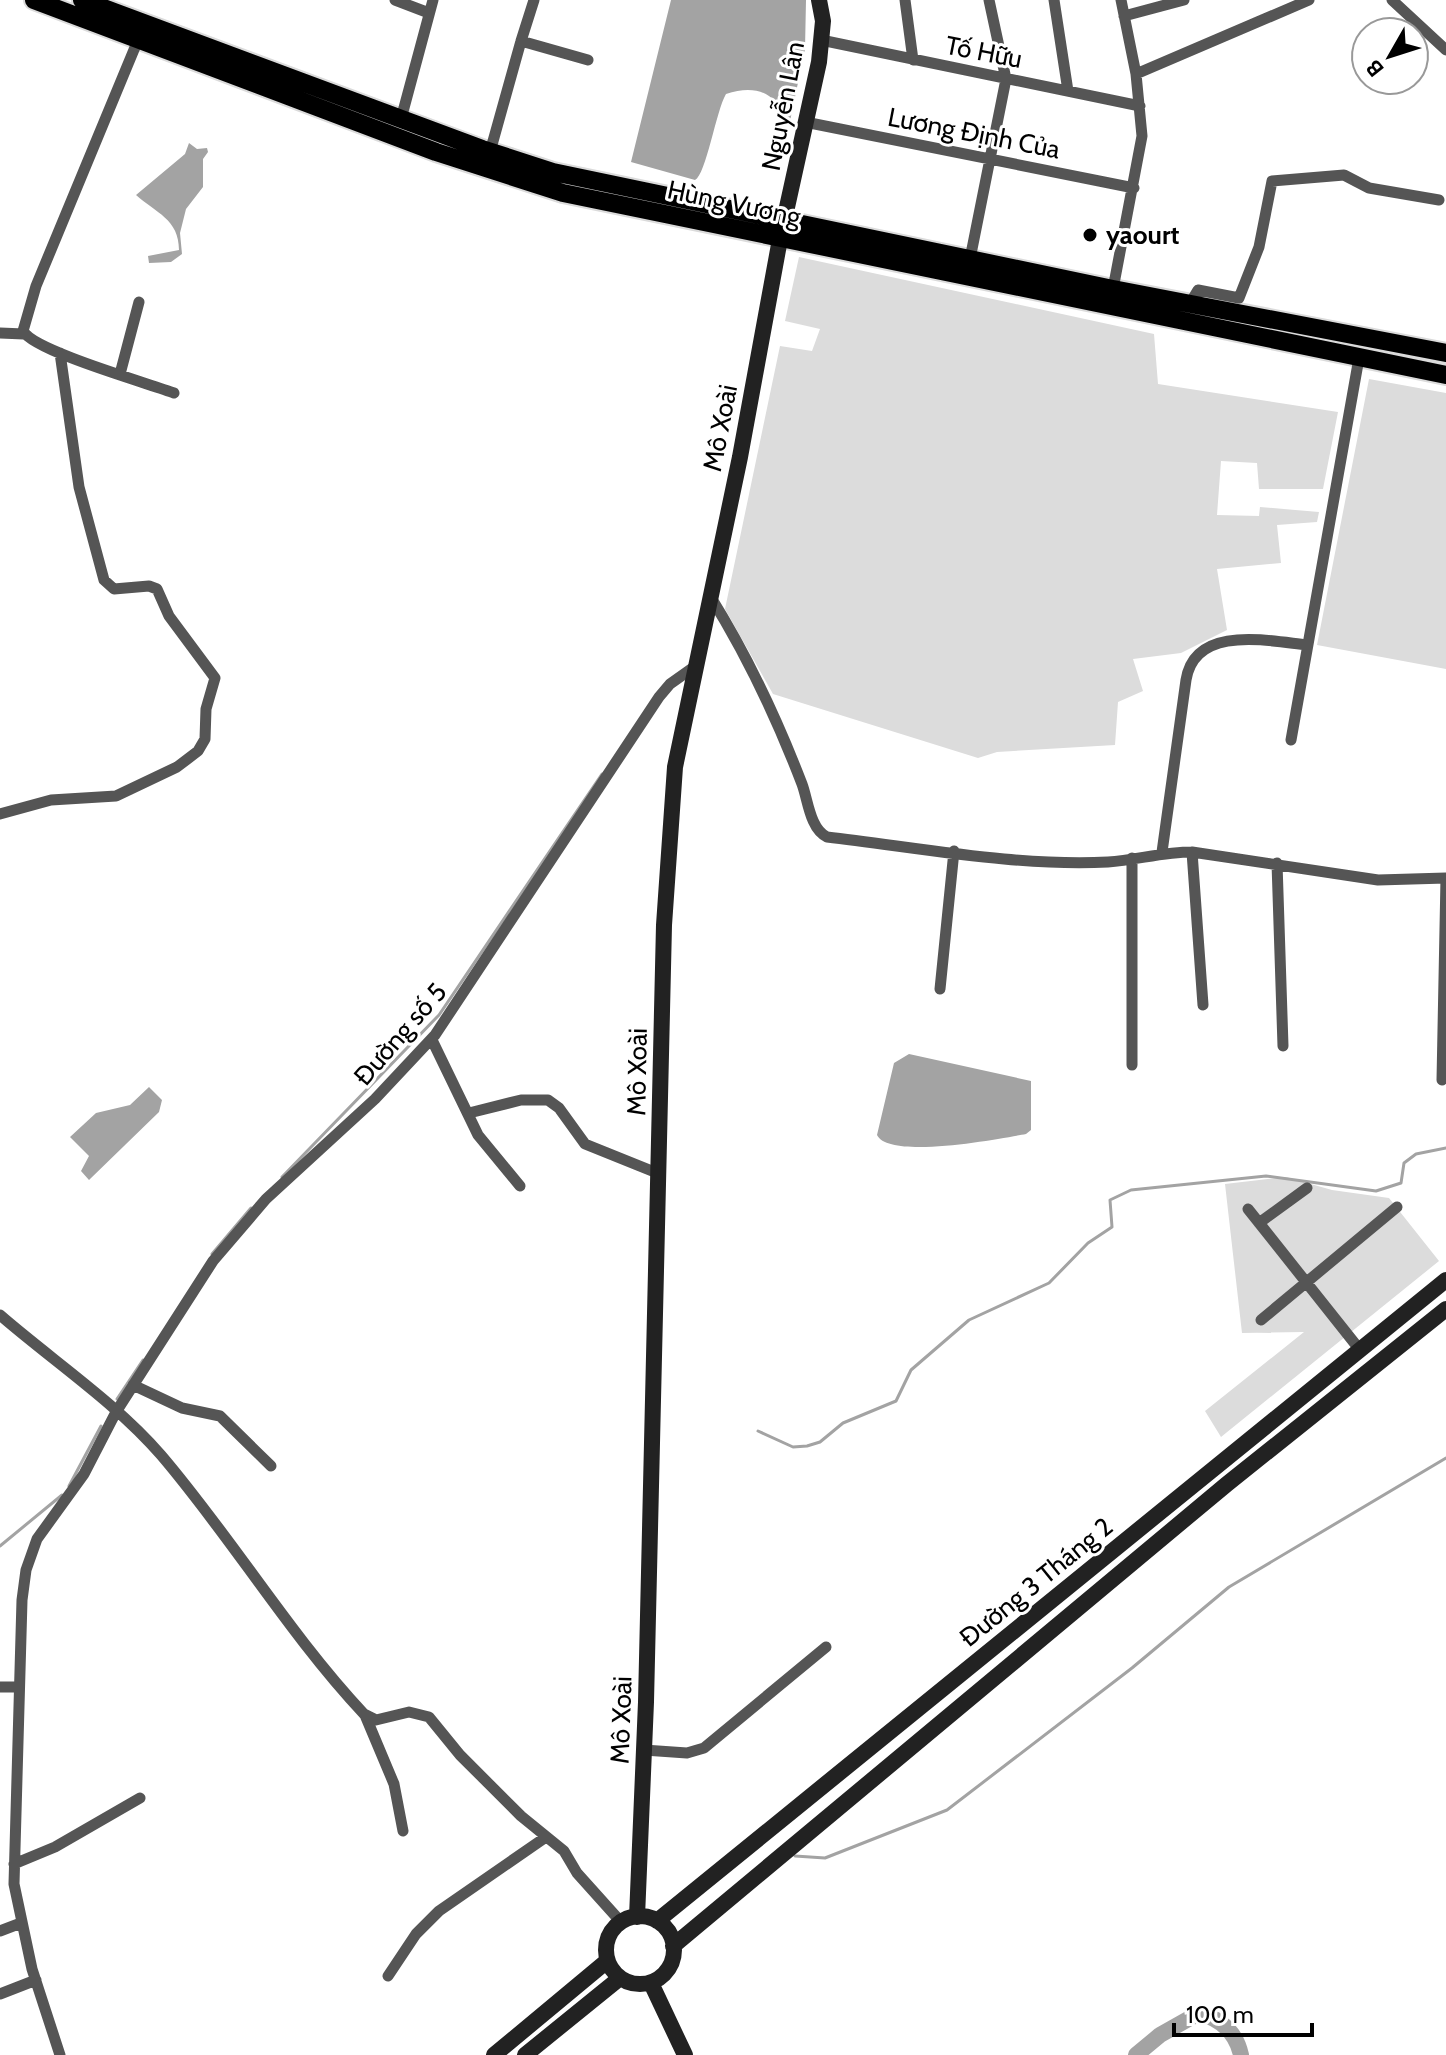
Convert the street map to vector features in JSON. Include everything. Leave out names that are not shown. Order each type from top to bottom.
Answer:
[{"type":"main road","name":"Hùng Vương","points":[[34,0],[90,9],[553,172],[782,230],[1446,375]]},
{"type":"main road","name":"Nguyễn Lân","points":[[782,230],[821,40],[819,0]]},
{"type":"main road","name":"Hùng Vương","points":[[90,9],[138,40],[527,183],[782,230],[970,259],[1189,305],[1446,353]]},
{"type":"main road","name":"Mô Xoài","points":[[629,1919],[644,1750],[657,1173],[675,767],[782,230]]},
{"type":"main road","points":[[1359,358],[1362,337]]},
{"type":"main road","name":"Đường 3 Tháng 2","points":[[657,1921],[1446,1280]]},
{"type":"main road","name":"Đường 3 Tháng 2","points":[[673,1946],[1227,1484],[1446,1309]]},
{"type":"main road","points":[[1215,1467],[1227,1484]]},
{"type":"main road","points":[[852,1762],[868,1781]]},
{"type":"main road","points":[[629,1919],[657,1921],[670,1935],[673,1946],[669,1968],[651,1983],[630,1983],[620,1978],[607,1961],[608,1938],[629,1919]]},
{"type":"main road","points":[[494,2055],[607,1961]]},
{"type":"main road","points":[[525,2055],[620,1978]]},
{"type":"main road","points":[[651,1983],[685,2055]]},
{"type":"street","points":[[395,0],[429,13]]},
{"type":"street","points":[[401,119],[433,0]]},
{"type":"street","points":[[490,152],[534,0]]},
{"type":"street","points":[[905,0],[913,60]]},
{"type":"street","points":[[970,259],[1006,79],[989,0]]},
{"type":"street","points":[[1054,0],[1068,91]]},
{"type":"street","points":[[1113,289],[1141,148],[1136,74],[1121,0]]},
{"type":"street","points":[[1124,16],[1184,0]]},
{"type":"street","points":[[1136,74],[1309,0]]},
{"type":"street","points":[[1392,0],[1446,50]]},
{"type":"street","points":[[24,334],[24,320],[36,286],[138,40]]},
{"type":"street","name":"Tố Hữu","points":[[821,40],[1140,106]]},
{"type":"street","points":[[521,41],[588,60]]},
{"type":"street","name":"Lương Định Của","points":[[805,122],[1134,188]]},
{"type":"street","points":[[1189,305],[1198,290],[1239,298],[1259,247],[1272,181],[1350,175],[1369,188],[1439,200]]},
{"type":"street","points":[[120,374],[139,302]]},
{"type":"street","points":[[0,333],[24,334],[60,353],[174,393]]},
{"type":"street","points":[[0,814],[51,800],[116,796],[177,767],[198,751],[205,739],[207,704],[215,678],[169,616],[157,589],[149,586],[114,589],[104,580],[79,487],[60,353]]},
{"type":"street","points":[[1291,740],[1359,358]]},
{"type":"street","points":[[710,596],[742,649],[770,706],[818,831],[827,837],[1097,862],[1162,852],[1192,852],[1378,880],[1446,878],[1442,1080]]},
{"type":"street","points":[[1162,852],[1186,680],[1192,663],[1215,645],[1231,639],[1307,645]]},
{"type":"street","name":"Đường số 5","points":[[60,2055],[21,1923],[14,1864],[22,1600],[29,1559],[43,1529],[90,1464],[116,1412],[226,1242],[266,1199],[375,1099],[432,1040],[662,691],[694,667]]},
{"type":"street","points":[[940,989],[954,851]]},
{"type":"street","points":[[1192,852],[1203,1005]]},
{"type":"street","points":[[1132,858],[1132,1065]]},
{"type":"street","points":[[1277,863],[1283,1046]]},
{"type":"street","points":[[432,1040],[478,1135],[520,1186]]},
{"type":"street","points":[[469,1113],[521,1100],[548,1100],[585,1144],[657,1173]]},
{"type":"street","points":[[1259,1223],[1307,1188]]},
{"type":"street","points":[[1261,1320],[1397,1207]]},
{"type":"street","points":[[1248,1209],[1360,1350]]},
{"type":"street","points":[[0,1315],[116,1412],[176,1474],[270,1601],[364,1714],[394,1784],[403,1831]]},
{"type":"street","points":[[133,1385],[182,1408],[220,1416],[271,1466]]},
{"type":"street","points":[[644,1750],[687,1753],[704,1748],[826,1647]]},
{"type":"street","points":[[0,1687],[19,1687]]},
{"type":"street","points":[[364,1714],[376,1720],[409,1712],[426,1715],[460,1755],[564,1851],[577,1873],[629,1919]]},
{"type":"street","points":[[14,1864],[55,1847],[140,1798]]},
{"type":"street","points":[[388,1976],[416,1934],[439,1911],[546,1837]]},
{"type":"street","points":[[0,1931],[21,1923]]},
{"type":"street","points":[[0,1994],[36,1980]]},
{"type":"shaded area","points":[[671,0],[806,0],[805,49],[790,121],[785,120],[776,103],[763,93],[746,90],[726,94],[703,167],[695,180],[631,162]]},
{"type":"shaded area","points":[[189,143],[197,149],[207,148],[208,152],[203,159],[203,187],[186,209],[180,233],[182,254],[171,262],[149,263],[148,256],[179,250],[178,239],[171,224],[136,195],[185,154]]},
{"type":"shaded area","points":[[799,257],[1154,334],[1158,384],[1338,412],[1323,489],[1259,489],[1257,463],[1221,461],[1217,515],[1259,516],[1260,507],[1319,512],[1317,522],[1277,525],[1281,563],[1217,569],[1227,630],[1181,653],[1133,659],[1143,691],[1118,702],[1115,745],[997,752],[978,758],[773,694],[725,609],[780,346],[812,351],[820,329],[785,321]]},
{"type":"shaded area","points":[[1369,379],[1446,393],[1446,669],[1317,645]]},
{"type":"shaded area","points":[[909,1054],[1031,1081],[1031,1130],[1026,1134],[946,1146],[902,1146],[886,1142],[877,1135],[894,1063]]},
{"type":"shaded area","points":[[149,1087],[162,1100],[159,1112],[89,1180],[81,1171],[89,1156],[70,1137],[96,1113],[130,1105]]},
{"type":"shaded area","points":[[1286,1177],[1332,1190],[1389,1198],[1439,1261],[1221,1437],[1205,1411],[1304,1332],[1242,1333],[1225,1184]]},
{"type":"waterway","points":[[282,1177],[439,1015],[602,774]]},
{"type":"waterway","points":[[758,1431],[793,1447],[807,1446],[820,1442],[843,1423],[896,1401],[911,1370],[969,1320],[1049,1283],[1088,1243],[1112,1227],[1110,1200],[1131,1190],[1266,1176],[1376,1191],[1401,1183],[1404,1163],[1416,1154],[1446,1148]]},
{"type":"waterway","points":[[212,1254],[251,1208]]},
{"type":"waterway","points":[[117,1399],[143,1360]]},
{"type":"waterway","points":[[69,1486],[101,1426]]},
{"type":"waterway","points":[[795,1856],[825,1858],[947,1810],[1132,1668],[1229,1587],[1446,1458]]},
{"type":"waterway","points":[[0,1546],[62,1495]]},
{"type":"waterway","points":[[1136,2055],[1160,2035],[1199,2013],[1226,2028],[1241,2055]]},
{"type":"place","name":"yaourt","points":[[1090,235]]}]
